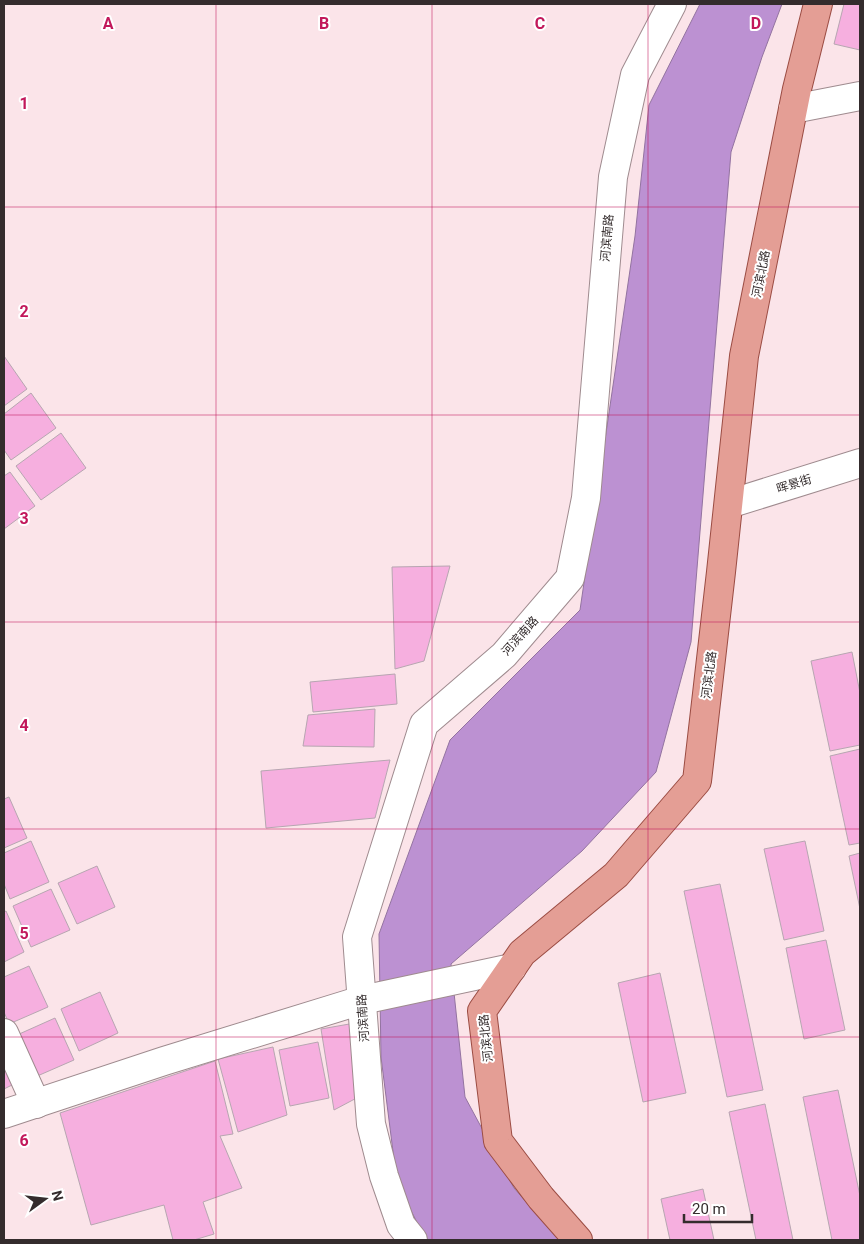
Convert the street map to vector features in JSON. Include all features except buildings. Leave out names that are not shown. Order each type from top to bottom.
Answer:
[{"type":"main road","name":"河滨北路","points":[[578,1240],[541,1198],[498,1141],[482,1011],[522,953],[616,875],[696,781],[729,504],[744,356],[793,109],[818,4]]},
{"type":"street","name":"河滨南路","points":[[413,1240],[401,1225],[384,1176],[371,1124],[357,937],[424,724],[504,655],[570,578],[586,498],[612,177],[635,75],[672,4]]},
{"type":"street","points":[[793,109],[860,96]]},
{"type":"street","name":"晖景街","points":[[729,504],[860,463]]},
{"type":"street","points":[[4,1114],[164,1061],[362,1000],[512,968]]},
{"type":"street","points":[[4,1033],[36,1104]]},
{"type":"shaded area","points":[[700,4],[782,4],[762,57],[731,152],[691,642],[656,772],[582,851],[451,964],[465,1097],[514,1188],[559,1240],[426,1240],[397,1183],[381,1057],[379,934],[450,740],[580,610],[635,236],[649,105]]}]
